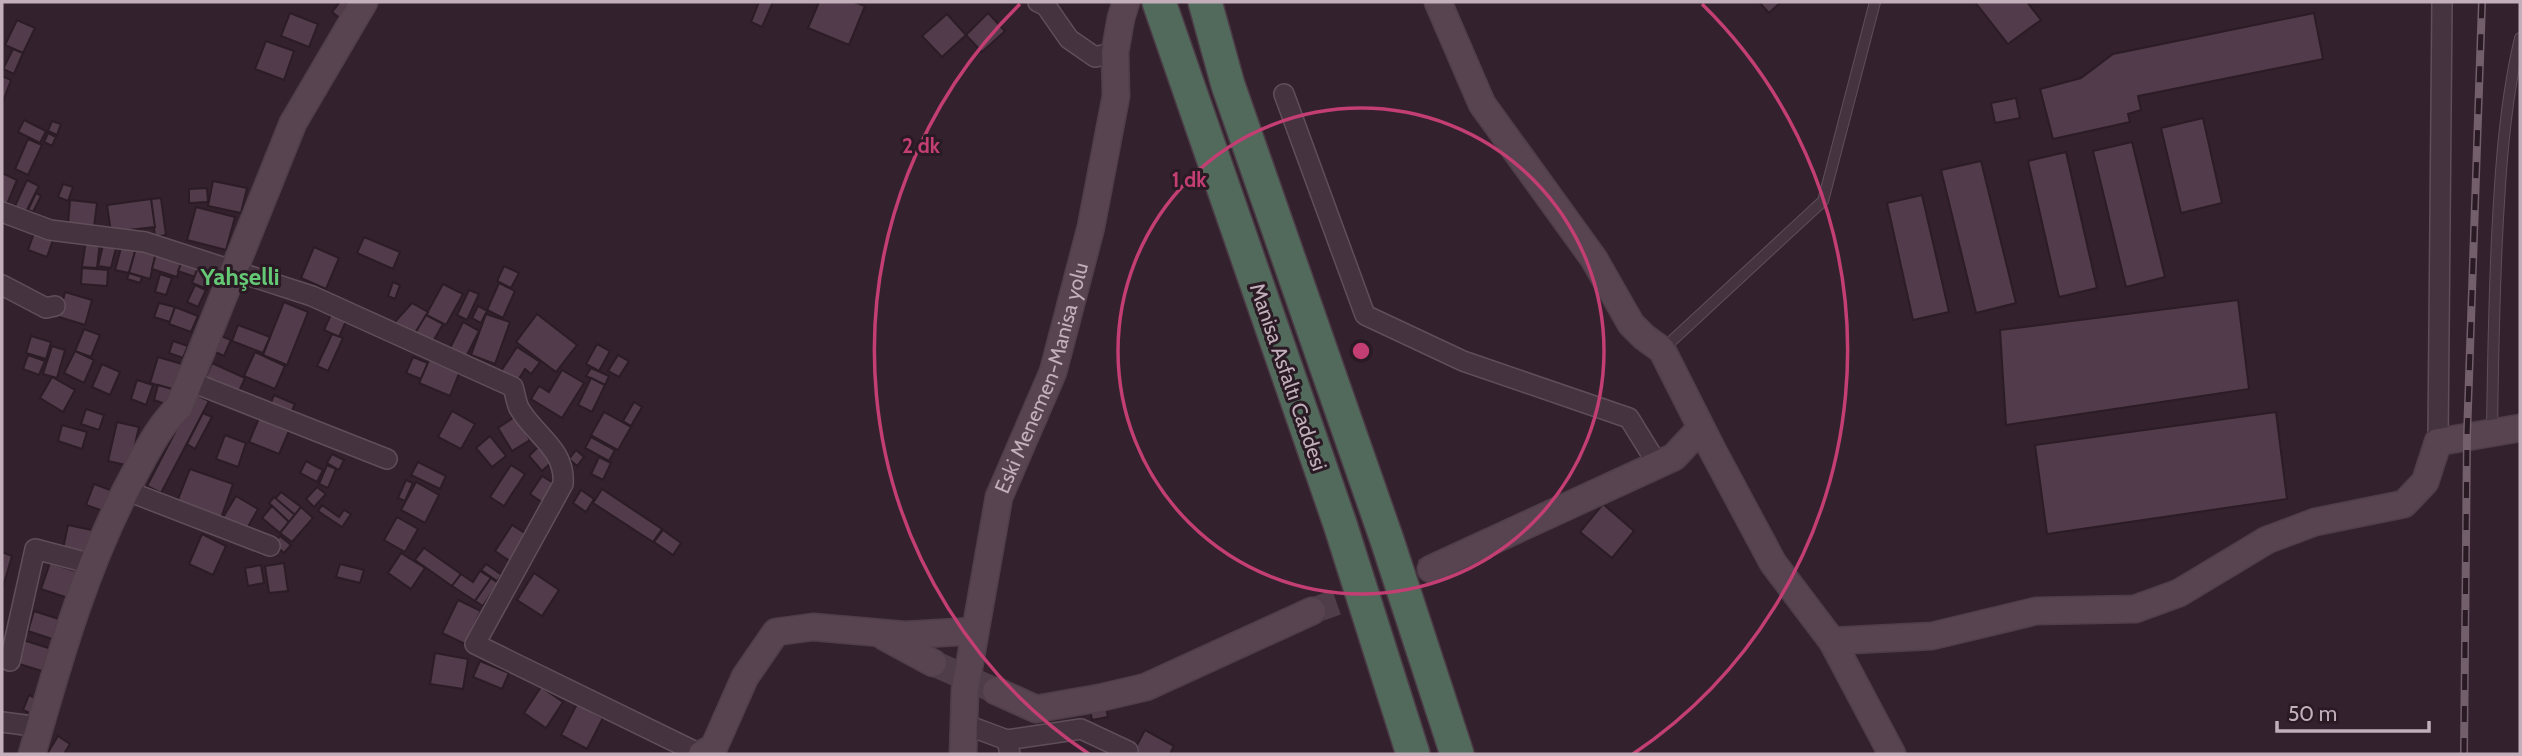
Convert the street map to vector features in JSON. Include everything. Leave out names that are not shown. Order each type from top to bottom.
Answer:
[{"type":"highway","name":"Manisa Asfaltı Caddesi","points":[[1159,2],[1339,524],[1413,754]]},
{"type":"highway","name":"Manisa Asfaltı Caddesi","points":[[1205,2],[1228,85],[1387,540],[1457,754]]},
{"type":"street","points":[[32,754],[92,564],[125,490],[162,423],[179,407],[293,123],[364,2]]},
{"type":"street","points":[[1038,2],[1046,6],[1069,39],[1095,57],[1115,52]]},
{"type":"street","name":"Eski Menemen-Manisa yolu","points":[[963,754],[965,690],[999,497],[1053,372],[1091,227],[1116,96],[1115,52],[1126,2]]},
{"type":"street","points":[[1438,2],[1482,104],[1594,259],[1631,324],[1662,350],[1773,562],[1832,641],[1892,754]]},
{"type":"street","points":[[1832,641],[1932,636],[2036,611],[2135,609],[2179,593],[2267,540],[2315,522],[2404,504],[2425,482],[2438,442],[2442,2]]},
{"type":"street","points":[[1284,93],[1365,316],[1463,361],[1629,418],[1658,465]]},
{"type":"street","points":[[2,212],[50,230],[145,242],[312,296],[513,387],[519,408],[548,443],[564,468],[563,484],[475,644],[701,754],[714,747],[745,677],[776,632],[813,627],[905,635],[975,631]]},
{"type":"street","points":[[2,285],[46,308],[55,306]]},
{"type":"street","points":[[189,381],[387,458]]},
{"type":"street","points":[[1430,569],[1674,457],[1701,428]]},
{"type":"street","points":[[2438,442],[2520,428]]},
{"type":"street","points":[[125,490],[270,546]]},
{"type":"street","points":[[10,661],[35,549],[92,564]]},
{"type":"street","points":[[996,691],[1036,709],[1146,687],[1312,611]]},
{"type":"street","points":[[876,633],[933,663]]},
{"type":"street","points":[[2,722],[40,727]]},
{"type":"street","points":[[964,724],[1008,747],[1081,729],[1128,751]]},
{"type":"lane","points":[[1662,350],[1823,201],[1875,2]]},
{"type":"lane","points":[[2492,432],[2495,266],[2503,133],[2520,38]]},
{"type":"building","points":[[340,2],[351,6],[341,19],[332,12]]},
{"type":"building","points":[[759,2],[773,2],[762,27],[751,22]]},
{"type":"building","points":[[819,2],[854,2],[865,6],[849,45],[808,28]]},
{"type":"building","points":[[1759,2],[1781,2],[1769,13]]},
{"type":"building","points":[[1975,2],[2027,2],[2041,20],[2008,44]]},
{"type":"building","points":[[290,13],[318,24],[309,47],[281,36]]},
{"type":"building","points":[[988,13],[1005,31],[982,52],[966,35]]},
{"type":"building","points":[[2314,13],[2323,59],[2138,96],[2141,110],[2128,114],[2130,122],[2053,139],[2040,89],[2081,78],[2113,54]]},
{"type":"building","points":[[947,14],[966,35],[942,57],[922,36]]},
{"type":"building","points":[[17,20],[35,28],[23,53],[5,45]]},
{"type":"building","points":[[266,41],[294,51],[284,80],[255,69]]},
{"type":"building","points":[[13,49],[23,53],[14,74],[3,69]]},
{"type":"building","points":[[2,76],[11,80],[2,104]]},
{"type":"building","points":[[2016,98],[2020,118],[1995,123],[1991,103]]},
{"type":"building","points":[[2203,118],[2222,203],[2181,213],[2161,128]]},
{"type":"building","points":[[24,120],[46,131],[40,143],[18,132]]},
{"type":"building","points":[[52,121],[61,124],[57,135],[48,131]]},
{"type":"building","points":[[48,133],[56,137],[52,146],[44,142]]},
{"type":"building","points":[[28,139],[42,145],[28,175],[15,169]]},
{"type":"building","points":[[2132,142],[2165,277],[2126,287],[2093,151]]},
{"type":"building","points":[[2066,152],[2097,288],[2059,297],[2028,161]]},
{"type":"building","points":[[1981,161],[2016,303],[1976,313],[1941,170]]},
{"type":"building","points":[[2,173],[17,180],[7,204],[2,202]]},
{"type":"building","points":[[27,180],[39,186],[25,214],[14,208]]},
{"type":"building","points":[[213,181],[247,188],[241,213],[208,206]]},
{"type":"building","points":[[63,184],[73,187],[68,201],[58,197]]},
{"type":"building","points":[[207,188],[208,202],[189,203],[189,189]]},
{"type":"building","points":[[36,193],[41,196],[33,212],[28,210]]},
{"type":"building","points":[[1922,195],[1949,312],[1913,320],[1887,203]]},
{"type":"building","points":[[161,198],[166,235],[155,237],[151,199]]},
{"type":"building","points":[[151,199],[155,227],[111,232],[107,205]]},
{"type":"building","points":[[70,200],[97,203],[94,227],[68,225]]},
{"type":"building","points":[[196,207],[235,217],[226,250],[187,240]]},
{"type":"building","points":[[35,230],[54,237],[47,257],[28,250]]},
{"type":"building","points":[[364,237],[400,252],[393,269],[357,253]]},
{"type":"building","points":[[86,240],[100,242],[97,268],[82,267]]},
{"type":"building","points":[[104,241],[117,244],[111,268],[98,266]]},
{"type":"building","points":[[122,244],[136,248],[129,273],[115,270]]},
{"type":"building","points":[[314,247],[339,258],[326,289],[301,278]]},
{"type":"building","points":[[136,248],[156,253],[150,279],[129,273]]},
{"type":"building","points":[[156,253],[182,261],[177,277],[152,269]]},
{"type":"building","points":[[182,261],[198,267],[195,277],[178,271]]},
{"type":"building","points":[[504,266],[519,273],[511,288],[497,281]]},
{"type":"building","points":[[198,267],[214,273],[207,289],[192,283]]},
{"type":"building","points":[[82,268],[108,270],[107,286],[81,284]]},
{"type":"building","points":[[129,273],[142,277],[140,283],[127,279]]},
{"type":"building","points":[[160,274],[172,278],[166,295],[155,292]]},
{"type":"building","points":[[393,282],[400,285],[395,299],[388,296]]},
{"type":"building","points":[[499,283],[515,291],[503,318],[487,310]]},
{"type":"building","points":[[443,284],[463,294],[446,325],[426,315]]},
{"type":"building","points":[[195,285],[206,290],[198,307],[187,302]]},
{"type":"building","points":[[469,290],[479,294],[467,320],[457,315]]},
{"type":"building","points":[[65,292],[92,300],[85,325],[59,317]]},
{"type":"building","points":[[2238,300],[2249,389],[2006,425],[2000,330]]},
{"type":"building","points":[[284,302],[308,312],[287,365],[263,355]]},
{"type":"building","points":[[159,303],[175,307],[170,322],[154,317]]},
{"type":"building","points":[[412,303],[428,312],[414,335],[393,324]]},
{"type":"building","points":[[478,306],[487,311],[481,323],[472,318]]},
{"type":"building","points":[[175,307],[198,316],[191,332],[169,324]]},
{"type":"building","points":[[332,312],[347,319],[339,337],[324,330]]},
{"type":"building","points":[[486,314],[510,322],[495,364],[471,355]]},
{"type":"building","points":[[537,314],[577,345],[556,372],[516,342]]},
{"type":"building","points":[[426,315],[443,324],[431,345],[414,335]]},
{"type":"building","points":[[463,322],[479,331],[465,359],[449,350]]},
{"type":"building","points":[[238,325],[270,337],[263,353],[232,341]]},
{"type":"building","points":[[84,329],[100,335],[91,357],[75,351]]},
{"type":"building","points":[[214,333],[231,340],[224,356],[207,348]]},
{"type":"building","points":[[332,334],[343,338],[328,371],[317,366]]},
{"type":"building","points":[[31,336],[51,342],[46,359],[26,353]]},
{"type":"building","points":[[173,341],[188,346],[183,358],[169,353]]},
{"type":"building","points":[[597,344],[610,351],[599,371],[586,364]]},
{"type":"building","points":[[52,346],[65,350],[57,378],[43,374]]},
{"type":"building","points":[[517,347],[540,362],[531,374],[525,369],[515,385],[499,374]]},
{"type":"building","points":[[75,351],[94,360],[84,383],[64,373]]},
{"type":"building","points":[[255,352],[285,366],[275,389],[244,376]]},
{"type":"building","points":[[28,355],[45,361],[39,375],[23,369]]},
{"type":"building","points":[[618,355],[629,361],[619,377],[608,371]]},
{"type":"building","points":[[158,357],[182,364],[175,390],[150,383]]},
{"type":"building","points":[[413,357],[428,363],[421,379],[406,373]]},
{"type":"building","points":[[430,358],[460,371],[450,396],[419,383]]},
{"type":"building","points":[[212,363],[245,378],[237,396],[204,381]]},
{"type":"building","points":[[102,364],[120,372],[110,395],[92,387]]},
{"type":"building","points":[[591,368],[609,376],[605,385],[586,376]]},
{"type":"building","points":[[562,370],[584,383],[562,418],[531,399],[539,386],[549,392]]},
{"type":"building","points":[[52,377],[75,390],[63,412],[40,398]]},
{"type":"building","points":[[591,378],[605,385],[592,412],[578,405]]},
{"type":"building","points":[[137,380],[153,385],[146,405],[131,399]]},
{"type":"building","points":[[158,385],[172,389],[168,405],[154,400]]},
{"type":"building","points":[[195,394],[209,401],[161,493],[147,486]]},
{"type":"building","points":[[274,395],[295,404],[289,417],[269,408]]},
{"type":"building","points":[[634,402],[642,407],[631,426],[623,421]]},
{"type":"building","points":[[86,409],[104,415],[99,430],[81,424]]},
{"type":"building","points":[[452,411],[475,424],[461,449],[438,437]]},
{"type":"building","points":[[604,412],[631,427],[618,450],[591,435]]},
{"type":"building","points":[[2276,412],[2287,499],[2047,534],[2035,445]]},
{"type":"building","points":[[203,413],[212,417],[195,449],[187,444]]},
{"type":"building","points":[[516,416],[530,440],[512,451],[498,428]]},
{"type":"building","points":[[259,418],[289,431],[279,454],[249,442]]},
{"type":"building","points":[[117,422],[139,427],[130,466],[108,461]]},
{"type":"building","points":[[62,425],[87,432],[82,449],[58,441]]},
{"type":"building","points":[[225,435],[246,443],[238,467],[216,459]]},
{"type":"building","points":[[490,436],[506,456],[492,467],[476,448]]},
{"type":"building","points":[[591,437],[615,450],[609,461],[585,448]]},
{"type":"building","points":[[538,447],[552,462],[542,471],[529,456]]},
{"type":"building","points":[[576,450],[584,457],[577,466],[569,459]]},
{"type":"building","points":[[332,454],[344,460],[339,470],[327,463]]},
{"type":"building","points":[[599,457],[611,463],[603,480],[591,474]]},
{"type":"building","points":[[306,461],[323,470],[317,482],[300,473]]},
{"type":"building","points":[[418,462],[446,476],[440,489],[411,475]]},
{"type":"building","points":[[327,465],[336,469],[328,488],[319,484]]},
{"type":"building","points":[[511,465],[525,474],[504,506],[490,497]]},
{"type":"building","points":[[190,469],[233,484],[221,518],[177,502]]},
{"type":"building","points":[[542,476],[555,484],[543,503],[530,494]]},
{"type":"building","points":[[406,480],[413,483],[405,501],[398,498]]},
{"type":"building","points":[[416,482],[439,495],[425,523],[401,510]]},
{"type":"building","points":[[94,484],[116,492],[109,513],[86,505]]},
{"type":"building","points":[[317,487],[326,494],[314,507],[306,499]]},
{"type":"building","points":[[602,489],[662,529],[653,542],[593,503]]},
{"type":"building","points":[[581,490],[594,499],[586,512],[573,503]]},
{"type":"building","points":[[281,492],[301,507],[295,515],[275,499]]},
{"type":"building","points":[[236,496],[258,509],[245,532],[222,519]]},
{"type":"building","points":[[274,497],[295,515],[289,522],[269,503]]},
{"type":"building","points":[[1603,504],[1634,531],[1612,558],[1580,532]]},
{"type":"building","points":[[322,505],[339,517],[344,510],[351,514],[342,527],[318,511]]},
{"type":"building","points":[[272,506],[289,522],[280,533],[262,518]]},
{"type":"building","points":[[301,507],[313,518],[292,542],[280,533]]},
{"type":"building","points":[[397,517],[418,529],[405,552],[384,540]]},
{"type":"building","points":[[68,525],[92,530],[87,555],[63,549]]},
{"type":"building","points":[[512,525],[528,535],[511,562],[495,551]]},
{"type":"building","points":[[663,530],[681,543],[673,555],[654,542]]},
{"type":"building","points":[[202,534],[226,546],[213,575],[189,564]]},
{"type":"building","points":[[280,536],[291,545],[284,553],[273,543]]},
{"type":"building","points":[[424,548],[461,574],[452,586],[415,560]]},
{"type":"building","points":[[2,552],[12,556],[2,590]]},
{"type":"building","points":[[401,553],[425,568],[411,589],[388,573]]},
{"type":"building","points":[[50,563],[79,572],[71,599],[41,589]]},
{"type":"building","points":[[284,563],[288,591],[269,593],[265,566]]},
{"type":"building","points":[[340,564],[364,570],[360,583],[336,577]]},
{"type":"building","points":[[486,564],[502,575],[497,581],[481,570]]},
{"type":"building","points":[[261,565],[264,583],[248,586],[245,568]]},
{"type":"building","points":[[480,571],[491,578],[475,601],[452,586],[461,574],[473,582]]},
{"type":"building","points":[[534,573],[559,590],[542,616],[517,600]]},
{"type":"building","points":[[491,578],[498,583],[483,606],[475,601]]},
{"type":"building","points":[[458,600],[481,611],[465,644],[442,633]]},
{"type":"building","points":[[34,611],[68,622],[61,642],[28,631]]},
{"type":"building","points":[[23,640],[55,650],[48,673],[16,663]]},
{"type":"building","points":[[435,653],[468,659],[463,689],[430,684]]},
{"type":"building","points":[[480,661],[509,673],[502,689],[473,677]]},
{"type":"building","points":[[541,687],[563,702],[546,728],[524,713]]},
{"type":"building","points":[[29,695],[42,701],[36,716],[23,710]]},
{"type":"building","points":[[1105,702],[1108,717],[1092,720],[1089,705]]},
{"type":"building","points":[[577,704],[603,718],[587,749],[561,735]]},
{"type":"building","points":[[1145,730],[1174,746],[1170,754],[1132,754]]},
{"type":"building","points":[[58,736],[70,744],[64,754],[47,754]]},
{"type":"tunnel","points":[[1312,611],[1431,569]]},
{"type":"tunnel","points":[[933,663],[996,691]]},
{"type":"railway","points":[[2464,754],[2467,436],[2482,2]]},
{"type":"district","name":"Yahşelli","points":[[240,277]]}]
